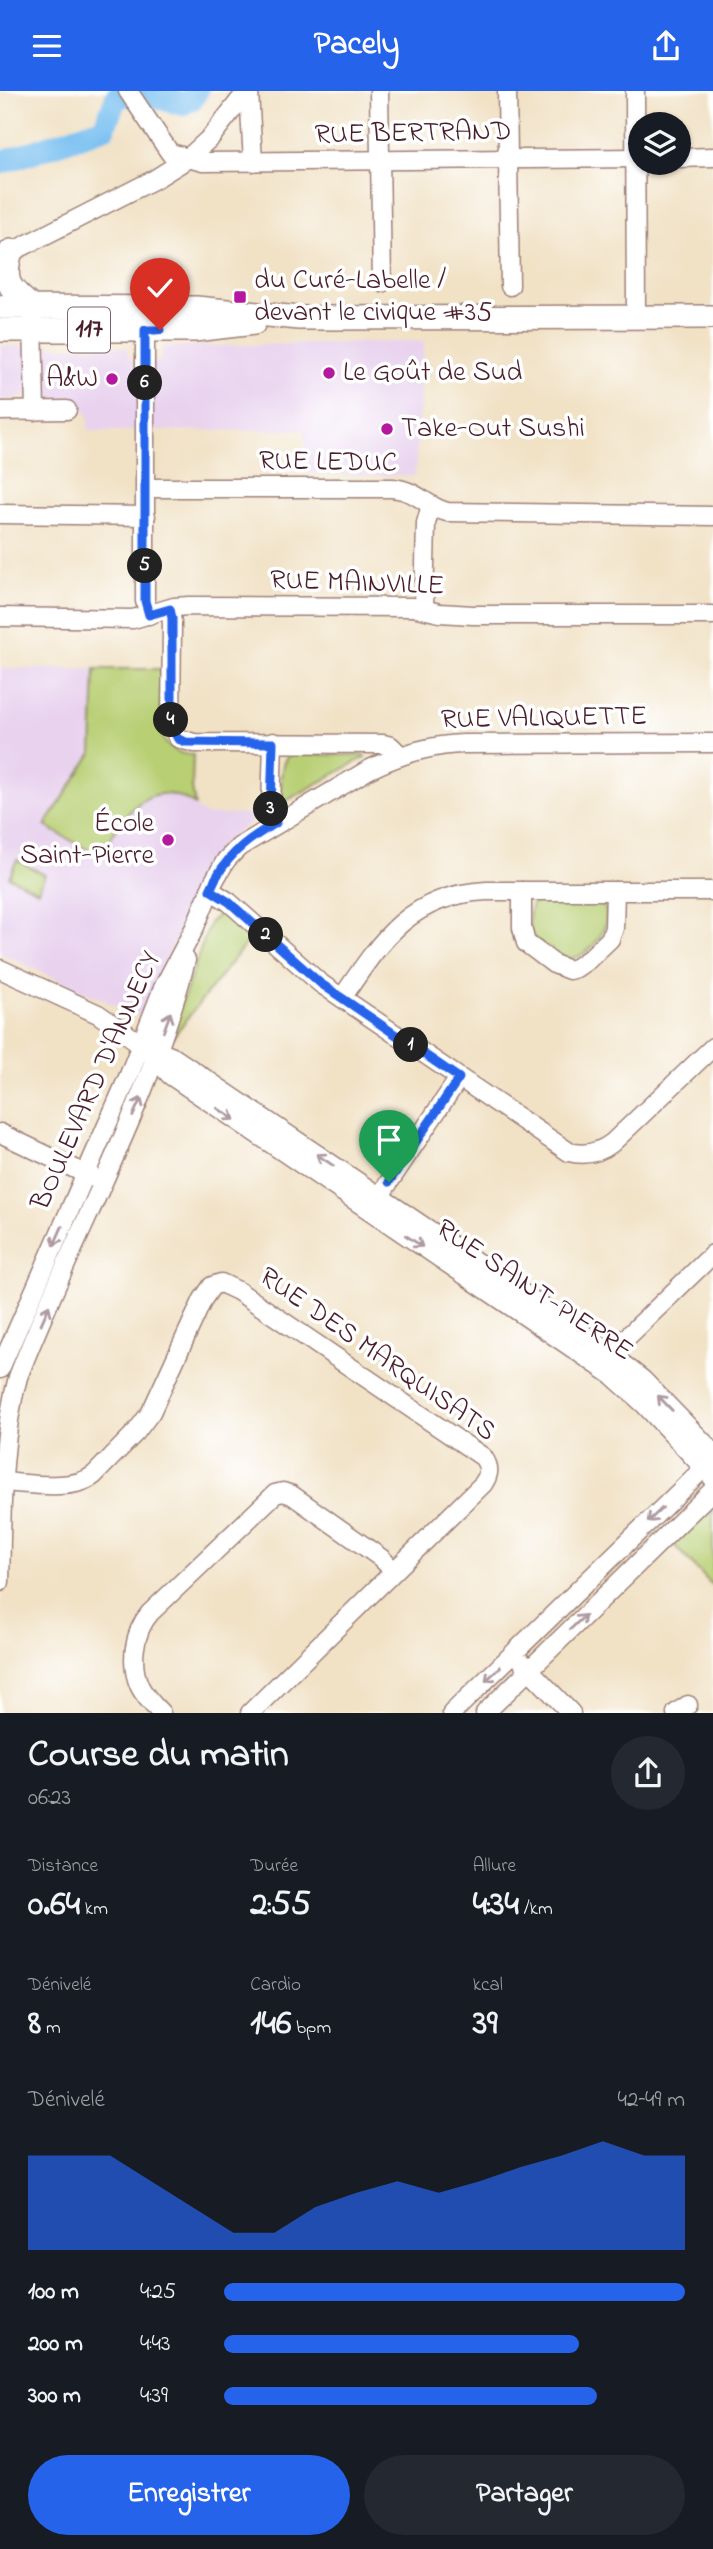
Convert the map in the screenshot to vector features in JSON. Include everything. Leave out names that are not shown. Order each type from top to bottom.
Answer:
[{"type":"main road","points":[[6,254],[8,283],[33,319]]},
{"type":"main road","name":"117","points":[[0,307],[33,319]]},
{"type":"main road","name":"117","points":[[0,330],[33,319],[145,319],[196,308],[299,318],[713,317]]},
{"type":"street","points":[[128,91],[167,150],[187,159]]},
{"type":"street","points":[[6,254],[144,185],[187,159],[211,138],[248,91]]},
{"type":"street","points":[[248,91],[253,162]]},
{"type":"street","points":[[379,91],[382,283]]},
{"type":"street","points":[[507,91],[510,286]]},
{"type":"street","points":[[635,91],[636,112]]},
{"type":"street","points":[[691,157],[713,157]]},
{"type":"street","name":"RUE BERTRAND","points":[[187,159],[209,163],[628,158]]},
{"type":"street","points":[[636,317],[638,175]]},
{"type":"street","points":[[33,319],[35,411]]},
{"type":"street","points":[[145,319],[145,601],[149,615]]},
{"type":"street","points":[[0,411],[67,410]]},
{"type":"street","name":"RUE LEDUC","points":[[146,488],[391,488],[411,491],[447,512],[713,516]]},
{"type":"street","points":[[424,608],[426,523],[431,505]]},
{"type":"street","points":[[0,514],[146,516]]},
{"type":"street","name":"RUE MAINVILLE","points":[[0,617],[133,618],[189,606],[413,607],[440,613],[472,615],[713,615]]},
{"type":"street","points":[[170,609],[171,723],[175,736],[186,742],[383,744],[391,746],[401,756]]},
{"type":"street","points":[[273,743],[271,808],[276,823]]},
{"type":"street","name":"RUE VALIQUETTE","points":[[401,756],[435,747],[463,744],[713,743]]},
{"type":"street","name":"BOULEVARD D'ANNECY","points":[[0,1371],[163,988],[194,929],[219,872],[235,850],[276,823],[368,770],[401,756]]},
{"type":"street","points":[[210,890],[229,902],[308,973],[342,998],[564,1149],[575,1153],[589,1153],[612,1143],[713,1047]]},
{"type":"street","points":[[342,998],[381,942],[404,920],[452,895],[475,891],[713,891]]},
{"type":"street","points":[[522,891],[522,928],[526,943],[554,964],[569,970],[589,960],[611,939],[615,891]]},
{"type":"street","name":"BOULEVARD D'ANNECY","points":[[0,1582],[1,1482],[7,1424],[18,1377],[147,1084],[178,993],[194,929]]},
{"type":"street","name":"RUE SAINT-PIERRE","points":[[0,969],[102,1016],[156,1055],[170,1075],[374,1203],[607,1361],[643,1380],[711,1464]]},
{"type":"street","points":[[374,1203],[459,1078]]},
{"type":"street","points":[[0,1133],[104,1182]]},
{"type":"street","points":[[607,1361],[713,1254]]},
{"type":"street","name":"RUE DES MARQUISATS","points":[[1,1482],[72,1485],[86,1481],[94,1475],[147,1418],[206,1294],[214,1285],[225,1283],[474,1450],[486,1461],[489,1472],[483,1484],[250,1713]]},
{"type":"street","points":[[0,1371],[18,1377]]},
{"type":"street","points":[[452,1713],[711,1464]]},
{"type":"street","points":[[485,1713],[713,1490]]},
{"type":"street","points":[[161,1713],[138,1682],[135,1654],[140,1627],[150,1613],[275,1493],[292,1495],[381,1557],[394,1571]]},
{"type":"street","points":[[514,1653],[571,1713]]},
{"type":"shaded area","points":[[424,341],[415,476],[308,474],[304,430],[88,431],[88,415],[71,400],[51,398],[46,392],[0,400],[0,346],[126,347],[130,359],[160,363],[162,347]]},
{"type":"shaded area","name":"École Saint-Pierre","points":[[0,668],[95,669],[92,753],[45,825],[98,856],[130,809],[151,796],[165,794],[181,797],[206,815],[260,814],[224,844],[208,864],[145,1009],[138,1016],[0,953]]},
{"type":"green space","points":[[95,669],[160,669],[161,734],[174,750],[193,755],[192,788],[195,805],[178,796],[163,794],[149,797],[127,816],[99,856],[45,826],[92,753]]},
{"type":"green space","points":[[289,755],[365,757],[284,802],[282,770]]},
{"type":"green space","points":[[17,860],[45,875],[38,891],[9,877]]},
{"type":"green space","points":[[534,901],[550,904],[601,902],[605,909],[605,927],[595,943],[581,955],[573,958],[562,957],[538,942],[530,930],[530,909]]},
{"type":"green space","points":[[219,914],[227,916],[251,937],[172,1038],[171,1034],[210,922]]},
{"type":"green space","points":[[713,1508],[713,1586],[673,1544]]},
{"type":"waterway","points":[[0,163],[104,128],[117,96],[143,94],[183,104],[192,99],[197,91]]},
{"type":"place","name":"du Curé-Labelle / devant le civique #35","points":[[240,297]]},
{"type":"place","name":"Le Goût de Sud","points":[[329,373]]},
{"type":"place","name":"A&W","points":[[112,379]]},
{"type":"place","name":"Take-Out Sushi","points":[[387,429]]},
{"type":"place","name":"École Saint-Pierre","points":[[168,840]]},
{"type":"route","points":[[160,330],[145,330],[145,601],[149,615],[170,609],[172,618],[173,732],[178,739],[186,742],[273,743],[271,808],[276,823],[235,850],[226,860],[210,890],[229,902],[320,983],[459,1078],[389,1182]]}]
